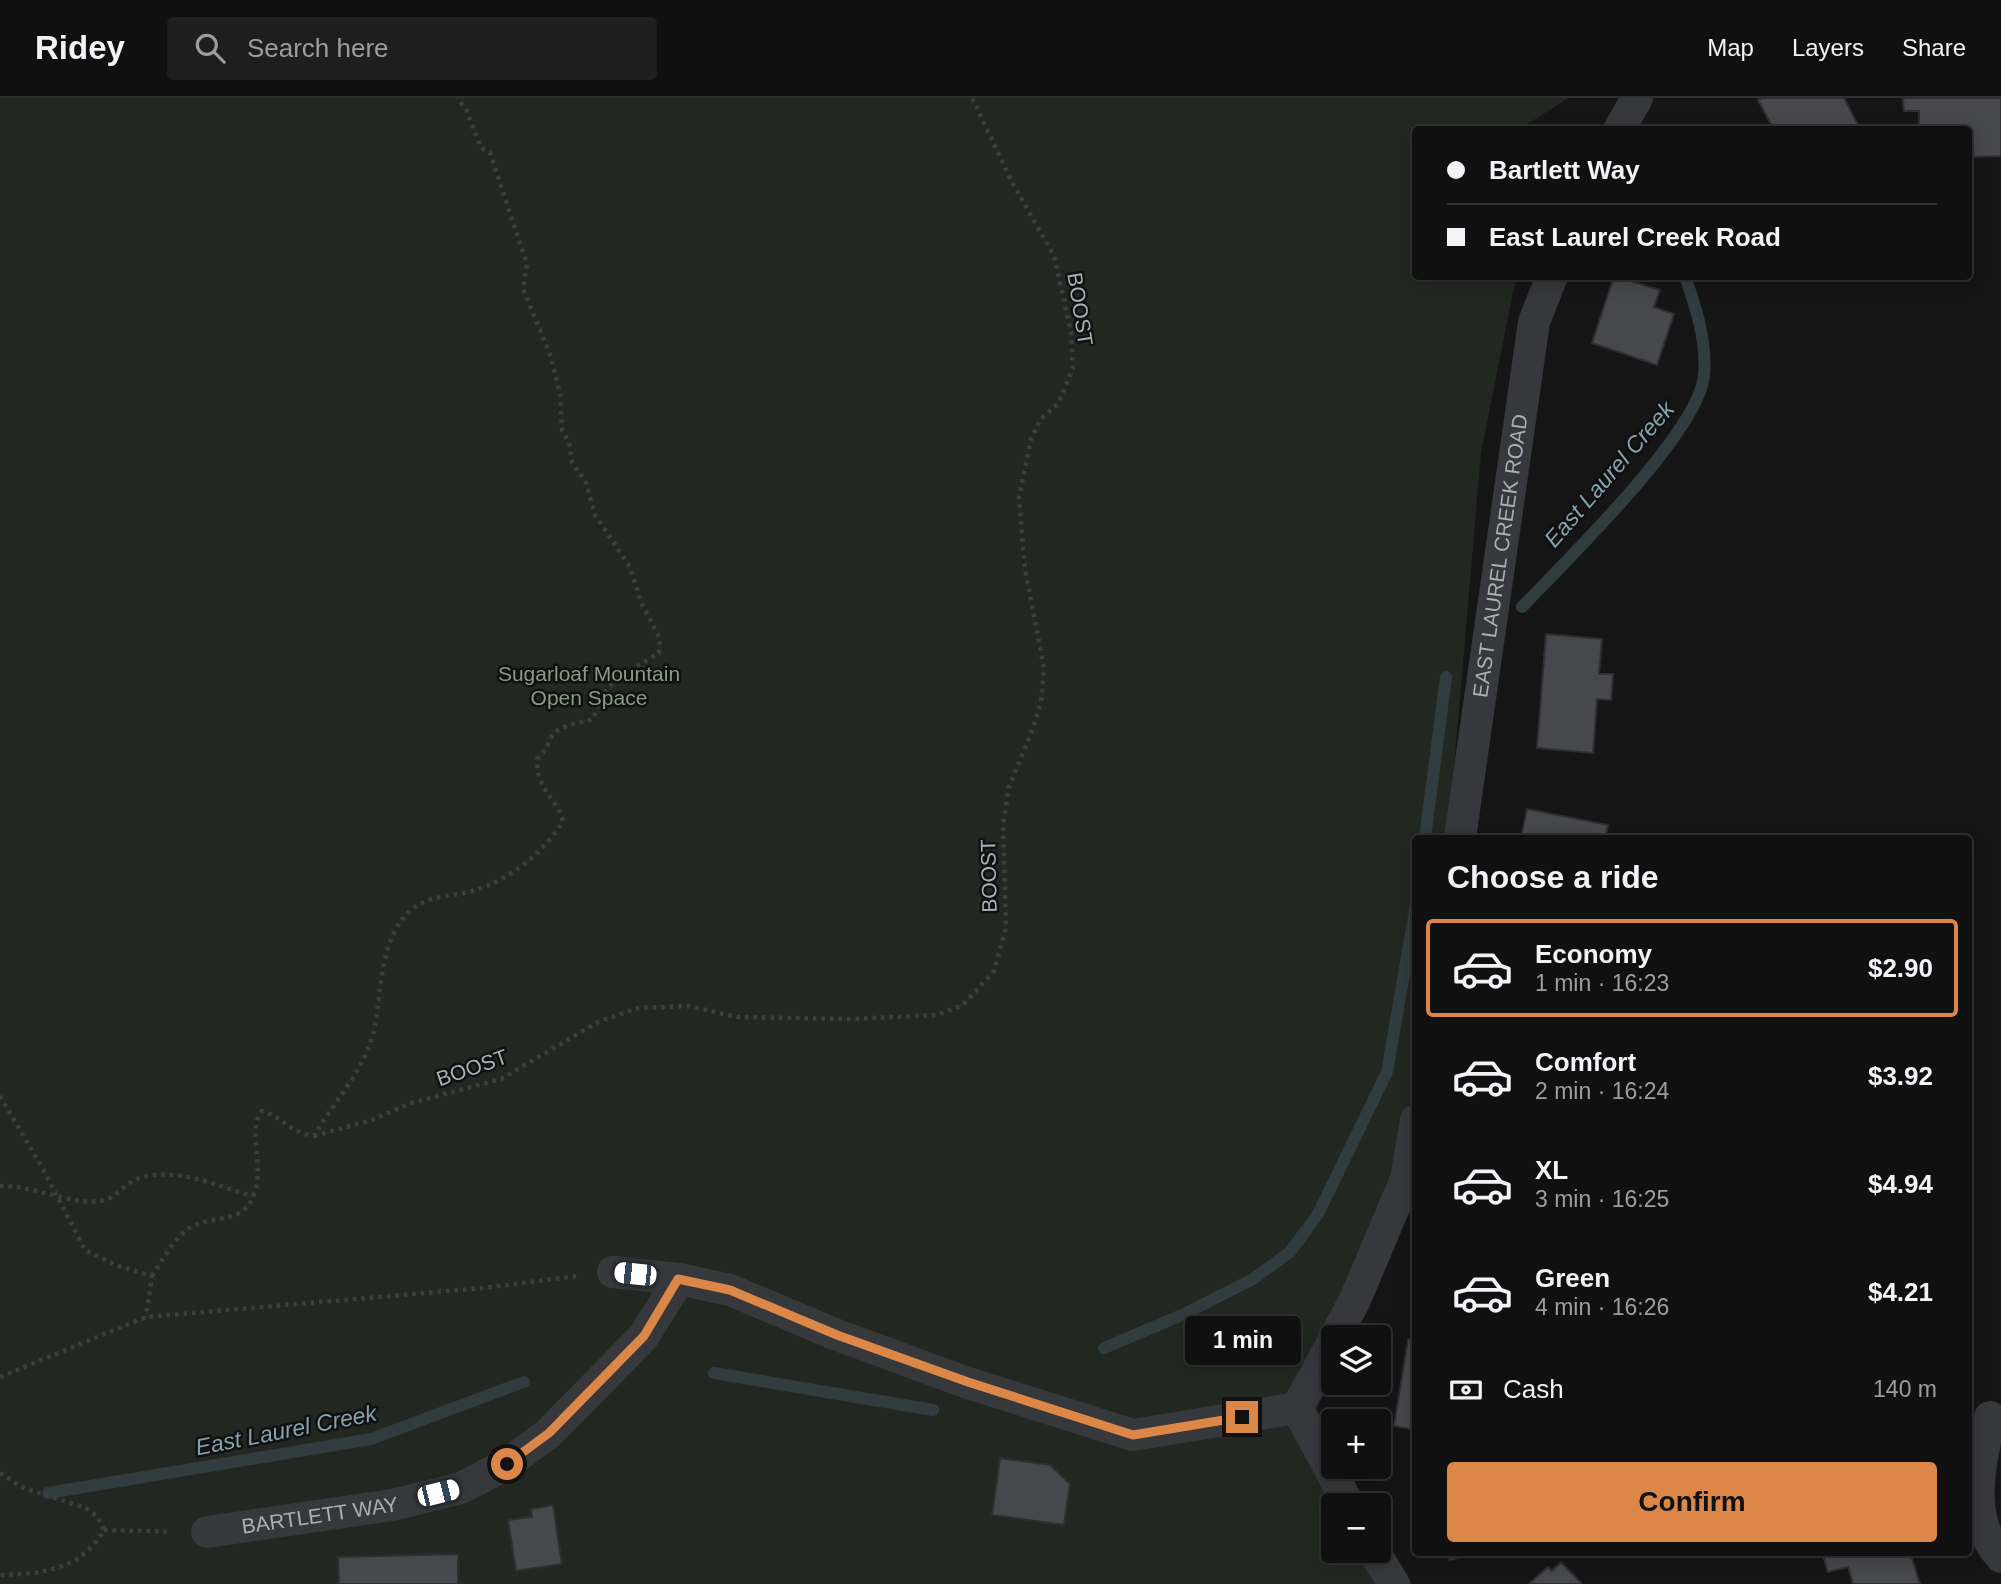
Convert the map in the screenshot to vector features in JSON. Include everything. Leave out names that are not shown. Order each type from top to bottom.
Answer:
[{"type":"street","points":[[1621,126],[1637,98]]},
{"type":"street","name":"EAST LAUREL CREEK ROAD","points":[[1460,835],[1534,323],[1550,280]]},
{"type":"street","points":[[1341,1325],[1354,1302],[1406,1179],[1412,1143]]},
{"type":"street","points":[[613,1272],[678,1279],[730,1290],[837,1335],[968,1382],[1133,1435],[1297,1408]]},
{"type":"street","name":"BARTLETT WAY","points":[[207,1532],[392,1505],[461,1488],[507,1464],[549,1433],[644,1336],[678,1279]]},
{"type":"street","points":[[1297,1408],[1321,1363]]},
{"type":"street","points":[[1297,1408],[1343,1493]]},
{"type":"street","points":[[1990,1417],[1976,1490],[1991,1546],[2001,1557]]},
{"type":"street","points":[[1381,1563],[1394,1584]]},
{"type":"path","points":[[146,1317],[152,1276],[187,1229],[204,1220],[233,1216],[248,1207],[258,1187],[260,1163],[255,1136],[256,1118],[262,1111],[272,1114],[295,1133],[314,1136],[365,1058],[375,1026],[379,979],[398,925],[412,909],[432,898],[471,891],[502,880],[552,839],[563,821],[558,806],[537,780],[537,760],[550,746],[551,737],[558,729],[593,719],[601,697],[615,680],[659,653],[660,639],[642,604],[630,567],[596,515],[586,483],[572,462],[569,442],[562,430],[560,394],[550,354],[523,289],[527,264],[490,153],[481,148],[466,109],[457,98]]},
{"type":"path","name":"BOOST","points":[[314,1136],[372,1120],[411,1103],[501,1079],[598,1022],[638,1008],[688,1006],[737,1017],[852,1019],[936,1015],[963,1005],[995,971],[1006,928],[1003,825],[1009,786],[1041,703],[1044,668],[1025,569],[1019,497],[1031,439],[1040,420],[1058,404],[1073,368],[1071,332],[1054,256],[1012,182],[972,98]]},
{"type":"path","points":[[0,1096],[85,1250],[118,1266],[152,1276]]},
{"type":"path","points":[[0,1185],[85,1201],[104,1201],[136,1179],[156,1175],[180,1177],[253,1196]]},
{"type":"path","points":[[0,1377],[146,1317],[483,1288],[613,1272]]},
{"type":"path","points":[[0,1474],[21,1487],[86,1508],[98,1517],[104,1530]]},
{"type":"path","points":[[104,1530],[207,1532]]},
{"type":"path","points":[[0,1575],[35,1574],[69,1565],[95,1546],[104,1530]]},
{"type":"green space","name":"Sugarloaf Mountain Open Space","points":[[0,98],[1568,98],[1525,126],[1412,126],[1412,280],[1515,280],[1481,453],[1448,835],[1412,835],[1412,1196],[1354,1325],[1321,1325],[1321,1395],[1323,1395],[1317,1409],[1321,1417],[1321,1479],[1352,1479],[1360,1493],[1321,1493],[1321,1563],[1391,1563],[1391,1553],[1412,1584],[0,1584]]},
{"type":"building","points":[[1844,98],[1859,126],[1772,126],[1758,100]]},
{"type":"building","points":[[1903,98],[2001,98],[2001,156],[1972,157],[1972,126],[1919,126],[1919,111],[1904,111]]},
{"type":"building","points":[[1613,280],[1627,280],[1660,290],[1654,307],[1674,314],[1657,365],[1592,343]]},
{"type":"building","points":[[1546,634],[1602,639],[1599,674],[1613,674],[1611,700],[1597,699],[1593,753],[1537,748]]},
{"type":"building","points":[[1527,809],[1608,825],[1606,835],[1522,835]]},
{"type":"building","points":[[1408,1339],[1412,1340],[1412,1429],[1394,1426]]},
{"type":"building","points":[[1000,1458],[1050,1465],[1070,1484],[1064,1525],[992,1515]]},
{"type":"building","points":[[553,1505],[562,1564],[516,1571],[508,1520],[532,1517],[531,1509]]},
{"type":"building","points":[[458,1554],[458,1584],[339,1584],[338,1557]]},
{"type":"building","points":[[1448,1556],[1464,1556],[1450,1560]]},
{"type":"building","points":[[1823,1556],[1911,1556],[1920,1584],[1853,1584],[1848,1567],[1828,1572]]},
{"type":"building","points":[[1561,1562],[1582,1584],[1529,1584],[1548,1567],[1552,1571]]},
{"type":"waterway","name":"East Laurel Creek","points":[[1522,607],[1628,495],[1680,429],[1697,399],[1704,375],[1704,350],[1697,312],[1686,280]]},
{"type":"waterway","name":"East Laurel Creek","points":[[1425,835],[1446,677]]},
{"type":"waterway","name":"East Laurel Creek","points":[[1104,1348],[1182,1315],[1253,1279],[1290,1252],[1318,1214],[1387,1072],[1412,928]]},
{"type":"waterway","name":"East Laurel Creek","points":[[714,1373],[933,1410]]},
{"type":"waterway","name":"East Laurel Creek","points":[[48,1493],[371,1439],[524,1382]]},
{"type":"route","points":[[507,1464],[549,1433],[644,1336],[678,1279],[730,1290],[837,1335],[968,1382],[1133,1435],[1242,1417]]}]
